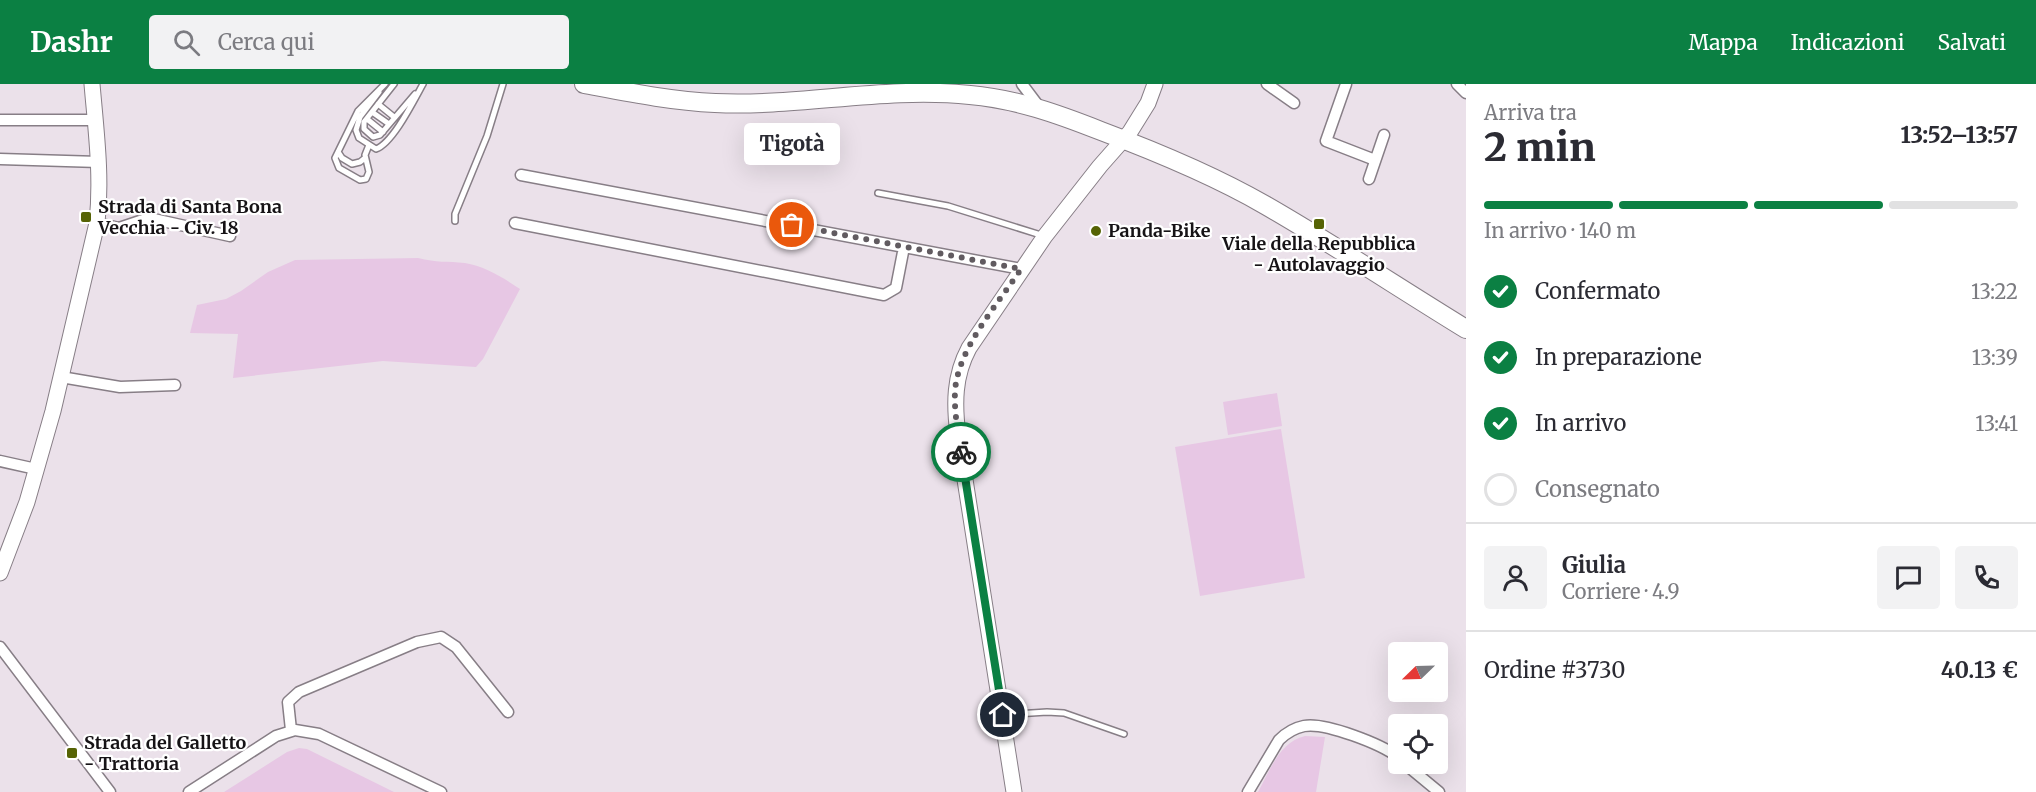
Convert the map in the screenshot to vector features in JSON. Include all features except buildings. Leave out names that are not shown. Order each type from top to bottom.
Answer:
[{"type":"main road","points":[[584,84],[633,94],[715,103],[917,92],[1003,99],[1040,108],[1124,139],[1266,205],[1466,329]]},
{"type":"street","points":[[0,573],[27,502],[61,377],[97,223],[100,192],[99,162],[92,84]]},
{"type":"street","points":[[1022,84],[1040,108]]},
{"type":"street","points":[[1014,792],[958,435],[956,390],[959,370],[969,348],[1021,269],[1124,139],[1148,103],[1155,84]]},
{"type":"street","points":[[1267,84],[1294,103]]},
{"type":"street","points":[[1346,84],[1326,141],[1375,160]]},
{"type":"street","points":[[1457,84],[1466,93]]},
{"type":"street","points":[[0,120],[95,120]]},
{"type":"street","points":[[1369,179],[1384,135]]},
{"type":"street","points":[[0,159],[99,162]]},
{"type":"street","points":[[521,175],[1021,269]]},
{"type":"street","points":[[97,223],[119,228],[149,218],[230,236]]},
{"type":"street","points":[[515,223],[884,295],[896,288],[904,247]]},
{"type":"street","points":[[61,377],[120,387],[175,385]]},
{"type":"street","points":[[0,461],[36,469]]},
{"type":"street","points":[[291,730],[288,702],[299,692],[417,642],[441,637],[456,647],[508,712]]},
{"type":"street","points":[[0,647],[110,792]]},
{"type":"street","points":[[1248,792],[1279,740],[1286,733],[1302,726],[1326,727],[1388,751]]},
{"type":"street","points":[[189,792],[276,736],[291,730],[319,734],[441,792]]},
{"type":"street","points":[[1417,774],[1439,792]]},
{"type":"lane","points":[[385,84],[360,117],[356,127],[356,133],[376,149],[383,146],[406,115],[422,86]]},
{"type":"lane","points":[[369,145],[365,158],[369,176],[360,180],[337,166],[335,158],[358,111],[385,84]]},
{"type":"lane","points":[[394,84],[363,126],[373,137],[383,132],[422,86]]},
{"type":"lane","points":[[455,221],[455,214],[487,136],[503,84]]},
{"type":"lane","points":[[378,104],[394,117]]},
{"type":"lane","points":[[372,112],[389,124]]},
{"type":"lane","points":[[367,119],[383,132]]},
{"type":"lane","points":[[338,152],[342,158],[352,164],[365,158]]},
{"type":"lane","points":[[878,192],[948,206],[1045,236]]},
{"type":"lane","points":[[1003,715],[1064,713],[1124,734]]},
{"type":"shaded area","points":[[418,258],[465,263],[479,267],[494,273],[520,289],[483,359],[476,367],[383,361],[233,378],[238,334],[190,333],[197,305],[226,299],[268,272],[295,260]]},
{"type":"shaded area","points":[[1277,393],[1282,426],[1228,435],[1223,402]]},
{"type":"shaded area","points":[[1281,429],[1305,578],[1200,596],[1175,447]]},
{"type":"shaded area","points":[[1305,736],[1325,737],[1316,792],[1258,792],[1276,758],[1288,744]]},
{"type":"shaded area","points":[[299,748],[307,749],[394,792],[224,792],[287,752]]},
{"type":"way so far","points":[[792,225],[1021,269],[969,348],[959,370],[955,403],[961,452]]},
{"type":"place","name":"Strada di Santa Bona Vecchia - Civ. 18","points":[[86,217]]},
{"type":"place","name":"Viale della Repubblica - Autolavaggio","points":[[1319,224]]},
{"type":"place","name":"Tigotà","points":[[792,225]]},
{"type":"place","name":"Panda-Bike","points":[[1096,231]]},
{"type":"place","name":"Strada del Galletto - Trattoria","points":[[72,753]]},
{"type":"route","points":[[961,452],[1003,715]]}]
